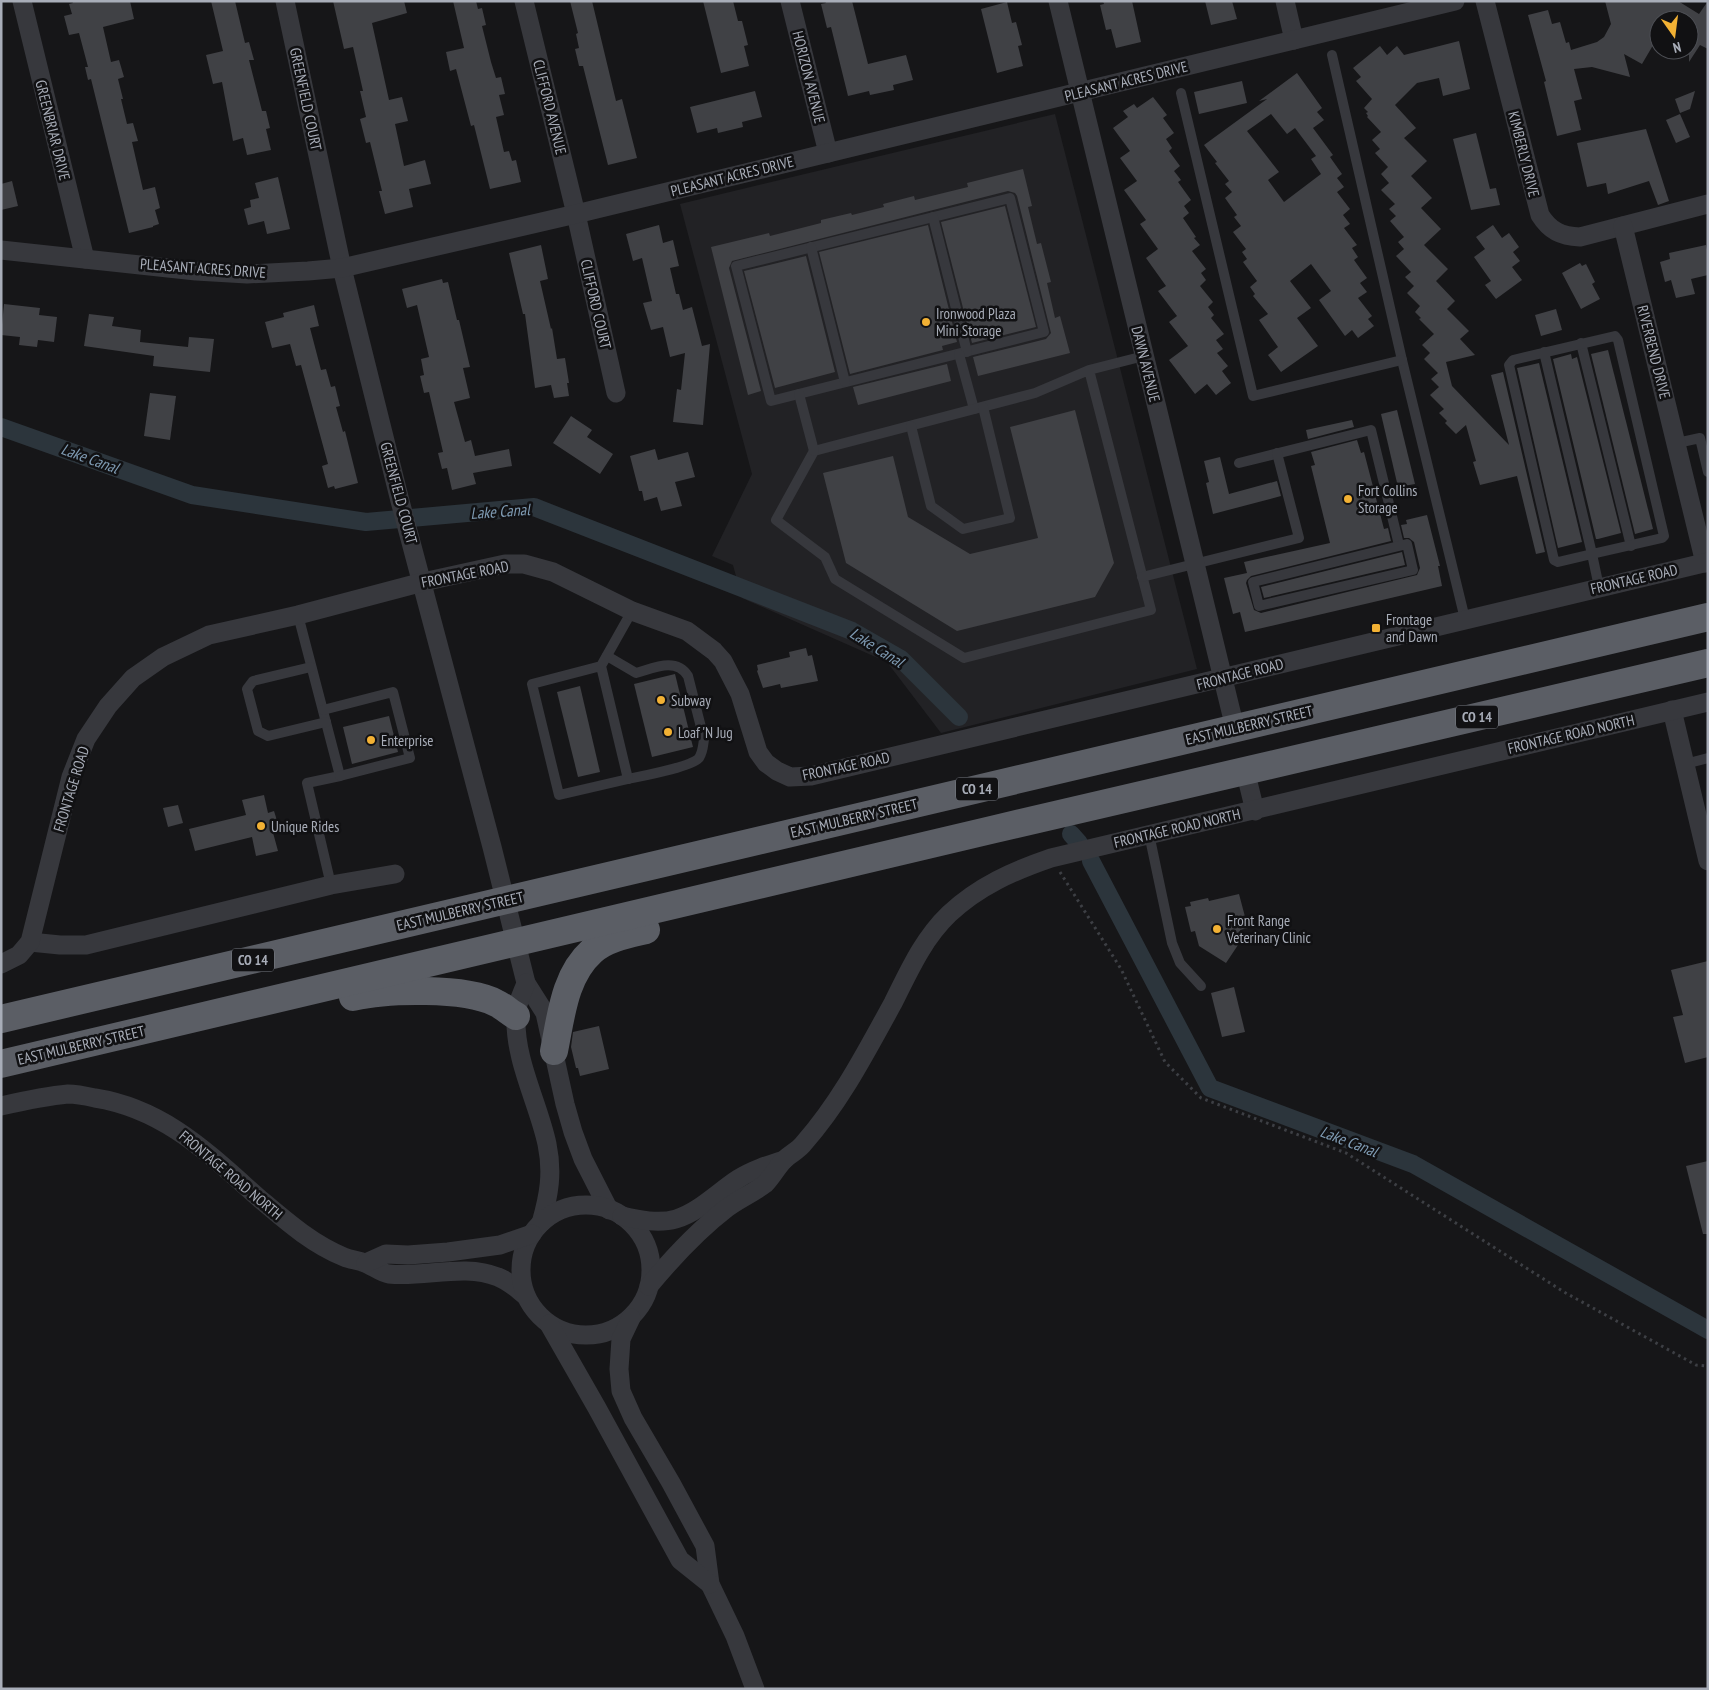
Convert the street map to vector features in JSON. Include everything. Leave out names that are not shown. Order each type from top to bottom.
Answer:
[{"type":"highway","name":"EAST MULBERRY STREET","points":[[1,1019],[1708,617]]},
{"type":"highway","name":"EAST MULBERRY STREET","points":[[1,1064],[1245,770],[1708,663]]},
{"type":"highway","points":[[554,1051],[569,985],[578,966],[593,950],[610,940],[629,934],[772,899],[838,866]]},
{"type":"highway","points":[[179,1022],[249,1021],[360,995],[415,990],[473,996],[496,1002],[516,1016]]},
{"type":"street","name":"GREENBRIAR DRIVE","points":[[22,1],[85,259]]},
{"type":"street","name":"GREENFIELD COURT","points":[[285,1],[342,268],[400,501],[423,582],[526,982]]},
{"type":"street","name":"CLIFFORD AVENUE","points":[[524,1],[576,214]]},
{"type":"street","name":"HORIZON AVENUE","points":[[790,1],[828,153]]},
{"type":"street","name":"DAWN AVENUE","points":[[1058,1],[1235,728]]},
{"type":"street","points":[[1285,1],[1294,40]]},
{"type":"street","name":"PLEASANT ACRES DRIVE","points":[[1,250],[196,271],[247,274],[308,272],[342,268],[576,214],[1454,1]]},
{"type":"street","name":"KIMBERLY DRIVE","points":[[1485,1],[1540,215],[1556,233],[1568,237],[1580,237],[1624,226]]},
{"type":"street","points":[[1624,226],[1708,204]]},
{"type":"street","name":"CLIFFORD COURT","points":[[576,214],[616,394]]},
{"type":"street","name":"RIVERBEND DRIVE","points":[[1624,226],[1707,562]]},
{"type":"street","name":"FRONTAGE ROAD","points":[[30,942],[71,777],[86,739],[108,706],[133,678],[163,657],[209,635],[298,615],[423,582],[505,564],[524,564],[553,572],[632,611],[687,631],[714,651],[723,661],[740,694],[758,752],[766,764],[790,777],[811,776],[1707,562]]},
{"type":"street","name":"FRONTAGE ROAD NORTH","points":[[784,1160],[802,1146],[834,1106],[852,1077],[916,956],[931,934],[962,902],[990,883],[1020,869],[1051,858],[1708,702]]},
{"type":"street","points":[[1672,710],[1708,861]]},
{"type":"street","points":[[1245,770],[1255,811]]},
{"type":"street","points":[[1,964],[19,955],[30,942],[60,946],[86,945],[331,885],[395,874]]},
{"type":"street","points":[[526,982],[546,1013],[565,1104],[583,1159],[615,1213],[633,1226],[642,1237],[648,1250],[651,1268],[649,1286]]},
{"type":"street","points":[[526,982],[516,1016],[518,1044],[547,1145],[550,1168],[550,1192],[537,1229],[525,1247],[521,1261],[521,1279],[526,1296],[535,1312],[549,1324],[565,1332],[582,1335],[600,1334],[617,1327],[632,1316]]},
{"type":"street","name":"FRONTAGE ROAD NORTH","points":[[1,1106],[70,1094],[106,1100],[138,1109],[198,1144],[279,1216],[316,1243],[345,1257],[366,1263],[386,1274],[410,1276],[473,1271],[486,1273],[511,1284],[526,1296]]},
{"type":"street","points":[[366,1263],[386,1254],[408,1255],[448,1252],[500,1245],[537,1229],[560,1212],[580,1206],[595,1206],[615,1213],[661,1222],[675,1220],[697,1209],[755,1170],[784,1160]]},
{"type":"street","points":[[755,1689],[735,1636],[710,1584],[705,1546],[633,1418],[621,1391],[619,1368],[620,1339],[642,1302],[649,1286],[674,1256],[696,1234],[727,1208],[765,1184],[784,1160]]},
{"type":"street","points":[[549,1324],[680,1560],[710,1584]]},
{"type":"lane","points":[[1332,55],[1402,360],[1465,619]]},
{"type":"lane","points":[[1181,93],[1253,396],[1402,360]]},
{"type":"lane","points":[[1010,198],[1044,332],[770,401],[736,266],[933,216],[1010,198]]},
{"type":"lane","points":[[912,426],[931,506],[964,529],[1010,518],[963,352],[933,216]]},
{"type":"lane","points":[[811,247],[845,382]]},
{"type":"lane","points":[[1615,336],[1618,340],[1664,536],[1662,538],[1558,562],[1554,560],[1509,364],[1513,360],[1544,352],[1615,336]]},
{"type":"lane","points":[[1581,343],[1631,546]]},
{"type":"lane","points":[[1544,352],[1600,587]]},
{"type":"lane","points":[[814,451],[1035,393],[1089,370],[1144,356]]},
{"type":"lane","points":[[799,394],[814,451],[776,520],[825,557],[835,579],[964,658],[1151,610],[1089,370]]},
{"type":"lane","points":[[1239,463],[1371,430],[1399,546]]},
{"type":"lane","points":[[1677,444],[1700,438],[1708,472]]},
{"type":"lane","points":[[1142,577],[1299,538],[1277,453]]},
{"type":"lane","points":[[1407,544],[1413,570],[1259,606],[1253,582],[1399,546],[1407,544]]},
{"type":"lane","points":[[628,780],[601,666],[632,611]]},
{"type":"lane","points":[[298,615],[340,776]]},
{"type":"lane","points":[[601,666],[532,684],[559,795],[686,765],[698,759],[703,749],[704,739],[688,676],[684,669],[666,665],[636,673],[607,656]]},
{"type":"lane","points":[[311,667],[254,681],[247,689],[258,731],[268,736],[326,722]]},
{"type":"lane","points":[[323,710],[393,692],[410,758],[307,783],[331,885]]},
{"type":"lane","points":[[1685,764],[1708,758]]},
{"type":"lane","points":[[1149,834],[1172,943],[1180,963],[1201,986]]},
{"type":"path","points":[[1051,858],[1121,969],[1165,1062],[1201,1098],[1346,1153],[1564,1292],[1696,1365],[1708,1366]]},
{"type":"shaded area","points":[[1055,114],[1197,669],[941,733],[887,662],[742,598],[733,565],[712,556],[752,474],[680,204]]},
{"type":"building","points":[[72,1],[130,1],[134,19],[103,27],[111,62],[119,60],[124,77],[118,79],[123,99],[121,99],[127,124],[133,123],[138,141],[132,142],[143,190],[155,187],[160,208],[155,210],[159,224],[153,227],[129,233],[91,79],[88,80],[85,67],[88,67],[79,33],[69,35],[64,16],[72,14],[69,4],[73,3]]},
{"type":"building","points":[[211,1],[235,1],[245,43],[249,42],[254,60],[249,60],[262,111],[266,111],[270,128],[266,129],[271,150],[247,155],[243,138],[233,141],[222,82],[213,84],[206,55],[223,51]]},
{"type":"building","points":[[333,1],[404,1],[407,13],[372,23],[389,100],[402,97],[408,121],[395,124],[404,166],[425,160],[431,184],[409,189],[413,207],[385,214],[379,191],[382,191],[370,142],[366,143],[360,119],[366,117],[360,91],[363,91],[353,47],[344,49]]},
{"type":"building","points":[[453,1],[476,1],[478,9],[482,8],[486,25],[482,26],[491,62],[496,78],[501,77],[505,94],[499,95],[504,115],[496,117],[504,152],[509,151],[512,161],[516,160],[521,182],[490,189],[474,125],[471,126],[456,69],[450,71],[446,52],[464,48]]},
{"type":"building","points":[[570,1],[592,1],[616,101],[622,99],[637,158],[608,165],[583,66],[579,66],[575,49],[579,48],[576,34],[578,33]]},
{"type":"building","points":[[703,1],[733,1],[738,21],[742,21],[748,45],[744,46],[749,66],[721,73]]},
{"type":"building","points":[[825,1],[852,1],[868,64],[906,55],[913,80],[893,85],[894,90],[870,95],[869,91],[848,96],[831,27],[827,28],[821,4],[826,3]]},
{"type":"building","points":[[1103,1],[1132,1],[1141,42],[1116,48],[1111,29],[1106,30],[1100,5],[1104,4]]},
{"type":"building","points":[[1205,1],[1232,1],[1237,19],[1211,25]]},
{"type":"building","points":[[1605,1],[1678,1],[1693,10],[1649,10],[1649,52],[1642,64],[1624,54],[1630,77],[1592,67],[1574,69],[1582,99],[1574,101],[1581,130],[1557,136],[1544,82],[1546,81],[1528,15],[1548,10],[1552,24],[1560,22],[1566,43],[1569,42],[1571,50],[1597,42],[1604,37],[1611,24]]},
{"type":"building","points":[[1708,1],[1708,49],[1700,45],[1699,47],[1699,14]]},
{"type":"building","points":[[1007,2],[1012,23],[1016,22],[1022,45],[1018,46],[1023,66],[997,73],[981,9]]},
{"type":"building","points":[[1459,41],[1470,89],[1443,96],[1439,78],[1417,83],[1395,105],[1416,128],[1404,138],[1427,161],[1411,176],[1432,198],[1421,208],[1441,229],[1424,245],[1448,269],[1436,281],[1455,301],[1447,309],[1469,331],[1460,339],[1475,355],[1446,362],[1452,386],[1509,445],[1491,375],[1503,372],[1545,552],[1536,554],[1517,476],[1480,485],[1473,462],[1476,461],[1466,425],[1456,434],[1445,423],[1447,421],[1439,413],[1444,409],[1430,395],[1439,387],[1431,379],[1438,373],[1424,359],[1430,353],[1422,345],[1434,334],[1419,319],[1421,318],[1415,312],[1420,306],[1407,293],[1414,286],[1405,277],[1411,272],[1396,256],[1404,249],[1398,242],[1404,237],[1390,221],[1396,216],[1389,209],[1395,204],[1381,190],[1389,183],[1381,174],[1388,167],[1375,153],[1380,149],[1372,140],[1381,132],[1367,117],[1366,113],[1368,112],[1364,108],[1372,99],[1356,81],[1361,77],[1353,68],[1380,46],[1387,55],[1397,46],[1404,55]]},
{"type":"building","points":[[1297,73],[1322,108],[1317,112],[1324,120],[1313,128],[1333,155],[1330,157],[1342,174],[1337,178],[1344,187],[1337,192],[1350,209],[1343,215],[1350,224],[1344,228],[1357,245],[1352,248],[1358,257],[1354,260],[1367,278],[1360,283],[1367,292],[1358,298],[1372,316],[1368,319],[1374,326],[1358,338],[1352,330],[1345,336],[1319,300],[1331,291],[1311,264],[1290,281],[1311,308],[1297,318],[1318,346],[1281,372],[1268,355],[1278,347],[1259,320],[1268,314],[1253,296],[1255,294],[1250,287],[1257,281],[1243,262],[1247,259],[1242,252],[1246,249],[1233,232],[1241,226],[1234,217],[1237,215],[1225,198],[1232,192],[1225,184],[1229,181],[1204,145],[1267,99],[1259,101]],"holes":[[[1271,114],[1287,134],[1295,128],[1316,156],[1311,159],[1321,174],[1284,202],[1268,180],[1279,172],[1247,131]]]},
{"type":"building","points":[[1242,81],[1247,103],[1199,114],[1194,92]]},
{"type":"building","points":[[755,91],[762,117],[742,122],[743,127],[718,133],[717,128],[697,133],[690,107]]},
{"type":"building","points":[[1695,91],[1690,109],[1680,113],[1675,99]]},
{"type":"building","points":[[1153,97],[1167,115],[1163,118],[1174,133],[1166,139],[1172,148],[1169,151],[1180,166],[1174,171],[1181,180],[1178,182],[1191,200],[1184,206],[1189,213],[1183,218],[1200,245],[1192,251],[1206,269],[1201,273],[1206,280],[1200,286],[1213,302],[1208,307],[1214,315],[1211,318],[1224,334],[1216,340],[1223,349],[1217,353],[1228,366],[1222,371],[1231,383],[1216,395],[1207,384],[1195,394],[1169,360],[1188,346],[1169,322],[1177,316],[1158,291],[1166,286],[1146,258],[1158,249],[1140,224],[1146,220],[1124,190],[1137,181],[1120,158],[1130,151],[1113,128],[1128,117],[1123,111],[1134,104],[1137,108]]},
{"type":"building","points":[[1680,114],[1690,137],[1676,143],[1666,120]]},
{"type":"building","points":[[1646,129],[1669,201],[1658,205],[1649,181],[1608,194],[1606,183],[1587,187],[1577,143]]},
{"type":"building","points":[[1476,133],[1490,189],[1496,188],[1500,205],[1471,210],[1453,139]]},
{"type":"building","points":[[1023,169],[1032,206],[1028,207],[1037,244],[1041,243],[1051,282],[1047,283],[1055,318],[1060,316],[1070,353],[978,376],[973,357],[1046,339],[1051,333],[1017,196],[1015,193],[1008,191],[732,261],[729,268],[761,391],[748,395],[711,247],[769,233],[770,236],[821,223],[821,220],[884,207],[883,204],[914,196],[915,200],[968,187],[967,183]]},
{"type":"building","points":[[278,177],[290,229],[267,234],[264,221],[248,225],[244,209],[251,207],[250,200],[259,198],[255,183]]},
{"type":"building","points":[[12,181],[18,206],[1,210],[1,184]]},
{"type":"building","points":[[1005,206],[1036,327],[972,343],[941,222]]},
{"type":"building","points":[[659,225],[663,243],[673,240],[679,266],[670,268],[676,294],[679,294],[683,310],[692,307],[702,346],[710,344],[703,425],[673,422],[677,389],[681,390],[685,353],[670,357],[663,327],[651,330],[643,303],[652,301],[642,258],[633,261],[626,234]]},
{"type":"building","points":[[928,225],[957,342],[942,346],[943,350],[850,374],[819,252]]},
{"type":"building","points":[[1493,225],[1502,238],[1509,233],[1519,247],[1513,252],[1520,261],[1512,267],[1522,280],[1496,299],[1485,285],[1491,281],[1474,257],[1485,249],[1476,237]]},
{"type":"building","points":[[541,245],[548,279],[540,281],[552,328],[557,359],[565,358],[569,396],[554,398],[551,385],[535,388],[525,314],[523,314],[509,253]]},
{"type":"building","points":[[1706,245],[1708,275],[1691,279],[1695,294],[1676,298],[1671,280],[1665,282],[1660,262],[1670,259],[1669,253]]},
{"type":"building","points":[[806,256],[835,372],[775,388],[744,271]]},
{"type":"building","points":[[1580,263],[1582,266],[1586,264],[1595,282],[1592,284],[1600,299],[1581,309],[1562,273]]},
{"type":"building","points":[[442,279],[443,283],[448,282],[470,367],[463,368],[470,398],[454,402],[465,442],[471,440],[475,456],[509,449],[512,466],[473,473],[476,484],[452,490],[447,468],[442,469],[438,453],[443,452],[429,392],[424,393],[420,376],[424,375],[421,359],[429,357],[417,305],[407,308],[402,289]]},
{"type":"building","points":[[4,304],[40,308],[39,315],[57,317],[54,342],[38,340],[37,347],[19,345],[20,337],[1,335]]},
{"type":"building","points":[[314,305],[319,326],[310,328],[321,370],[326,369],[331,387],[335,386],[340,406],[336,407],[343,432],[345,431],[358,483],[335,489],[334,486],[328,488],[322,466],[328,464],[301,365],[296,366],[290,344],[272,348],[265,322],[284,317],[283,313]]},
{"type":"building","points":[[1556,309],[1562,330],[1541,336],[1535,315]]},
{"type":"building","points":[[89,314],[114,317],[112,326],[141,330],[140,342],[188,347],[189,337],[214,339],[210,372],[153,366],[154,356],[84,346]]},
{"type":"building","points":[[1608,350],[1653,529],[1635,534],[1591,354]]},
{"type":"building","points":[[1571,354],[1572,359],[1577,357],[1621,533],[1598,539],[1596,539],[1553,359]]},
{"type":"building","points":[[1539,363],[1582,542],[1558,548],[1517,368]]},
{"type":"building","points":[[947,364],[951,381],[858,405],[853,387]]},
{"type":"building","points":[[150,393],[176,396],[170,440],[144,436]]},
{"type":"building","points":[[1075,410],[1114,563],[1095,597],[957,631],[846,563],[823,473],[893,456],[908,517],[970,554],[1038,538],[1010,427]]},
{"type":"building","points":[[1397,410],[1415,484],[1398,487],[1381,414]]},
{"type":"building","points":[[571,416],[592,430],[587,437],[613,454],[600,474],[553,443]]},
{"type":"building","points":[[1352,420],[1354,427],[1308,439],[1306,430]]},
{"type":"building","points":[[1357,440],[1361,453],[1364,452],[1384,529],[1388,528],[1391,541],[1251,576],[1246,583],[1254,610],[1261,613],[1417,575],[1420,568],[1414,542],[1409,538],[1404,538],[1401,525],[1407,524],[1406,520],[1427,515],[1440,566],[1438,566],[1442,586],[1245,632],[1240,612],[1233,614],[1224,578],[1247,573],[1244,562],[1330,543],[1311,466],[1315,465],[1311,452]]},
{"type":"building","points":[[655,449],[658,460],[688,452],[695,477],[675,482],[682,506],[661,511],[657,497],[644,501],[642,491],[639,491],[630,456]]},
{"type":"building","points":[[1220,457],[1229,494],[1277,481],[1281,496],[1213,514],[1206,483],[1209,482],[1204,461]]},
{"type":"building","points":[[1402,552],[1405,565],[1264,598],[1261,587]]},
{"type":"building","points":[[806,648],[808,656],[812,655],[818,681],[781,688],[780,684],[763,688],[757,671],[757,665],[790,657],[789,652]]},
{"type":"building","points":[[675,674],[693,747],[652,757],[634,684]]},
{"type":"building","points":[[580,686],[600,772],[578,777],[557,692]]},
{"type":"building","name":"Enterprise","points":[[389,716],[398,752],[352,764],[343,727]]},
{"type":"building","points":[[264,795],[268,813],[274,811],[279,827],[272,829],[278,851],[256,856],[252,837],[195,851],[189,829],[246,815],[242,800]]},
{"type":"building","points":[[178,805],[183,823],[168,827],[163,808]]},
{"type":"building","name":"Front Range Veterinary Clinic","points":[[1239,894],[1248,928],[1240,930],[1242,939],[1226,963],[1199,946],[1195,931],[1191,932],[1185,907],[1191,906],[1190,902],[1208,898],[1209,901]]},
{"type":"building","points":[[1708,961],[1708,1057],[1685,1063],[1673,1017],[1683,1015],[1671,970]]},
{"type":"building","points":[[1234,987],[1245,1032],[1222,1037],[1211,993]]},
{"type":"building","points":[[599,1026],[609,1069],[580,1076],[571,1047],[573,1032]]},
{"type":"building","points":[[1708,1161],[1708,1234],[1703,1234],[1686,1166]]},
{"type":"waterway","name":"Lake Canal","points":[[1,427],[192,495],[366,522],[534,507],[852,631],[901,659],[959,717]]},
{"type":"waterway","name":"Lake Canal","points":[[1071,834],[1079,843]]},
{"type":"waterway","name":"Lake Canal","points":[[1091,861],[1210,1088],[1413,1164],[1708,1330]]},
{"type":"place","name":"Ironwood Plaza Mini Storage","points":[[926,322]]},
{"type":"place","name":"Fort Collins Storage","points":[[1348,499]]},
{"type":"place","name":"Frontage and Dawn","points":[[1376,628]]},
{"type":"place","name":"Subway","points":[[661,700]]},
{"type":"place","name":"Loaf 'N Jug","points":[[668,732]]},
{"type":"place","name":"Enterprise","points":[[371,740]]},
{"type":"place","name":"Unique Rides","points":[[261,826]]},
{"type":"place","name":"Front Range Veterinary Clinic","points":[[1217,929]]}]
